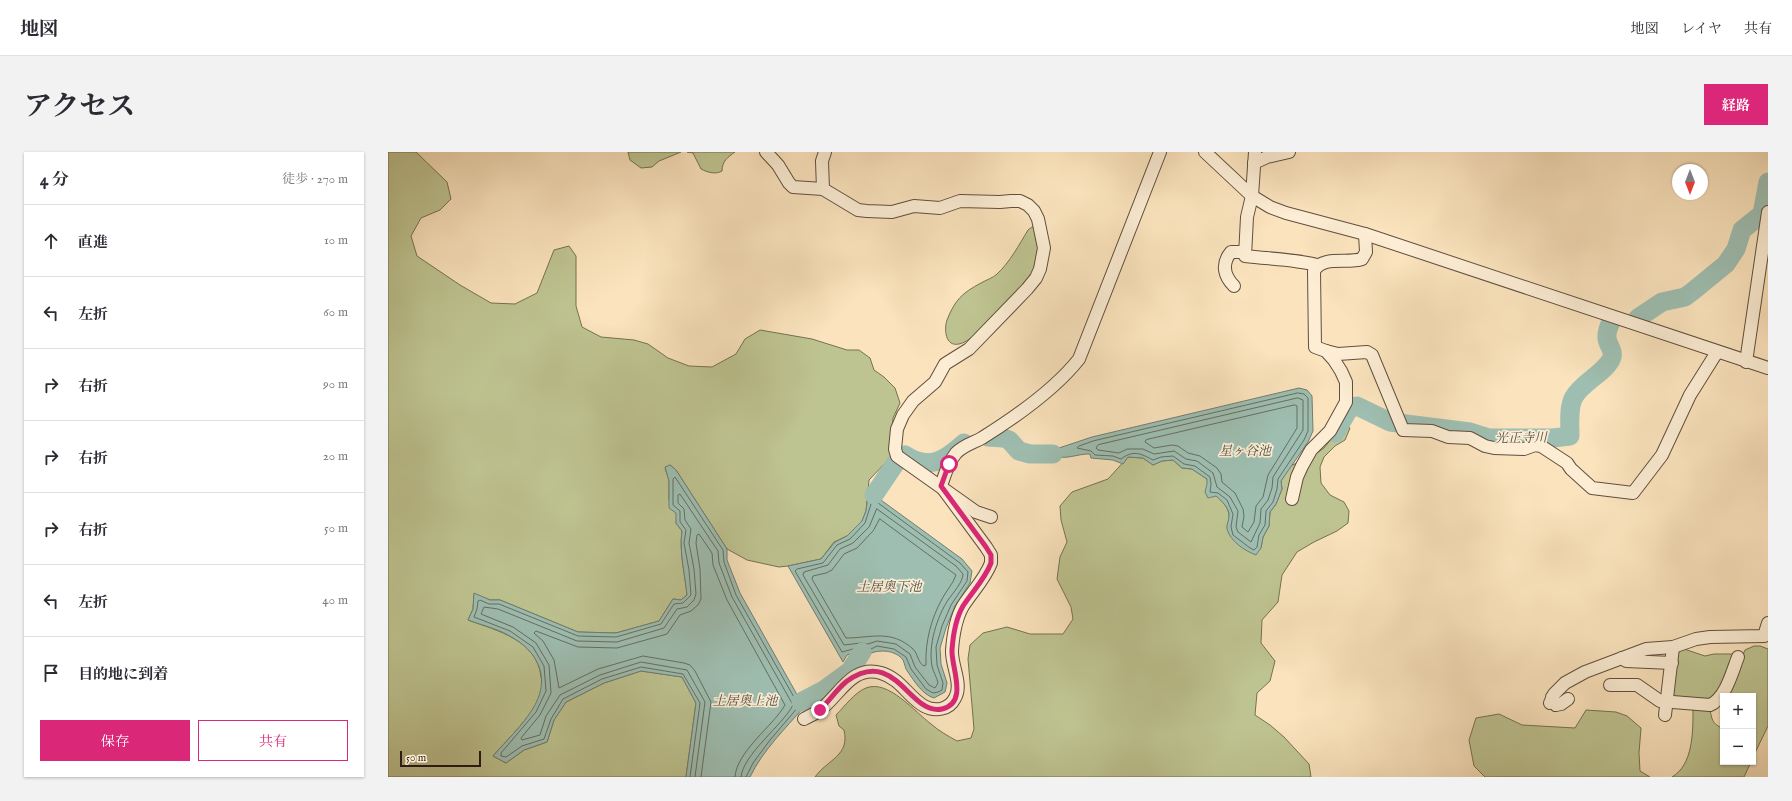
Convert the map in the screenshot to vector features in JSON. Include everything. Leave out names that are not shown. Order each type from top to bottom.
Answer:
[{"type":"street","points":[[766,152],[778,165],[793,187],[823,189],[858,210],[892,212],[914,206],[940,208],[960,202],[1011,201],[1028,205],[1034,211],[1038,219],[1044,248],[1040,269],[1036,278],[969,349],[945,364],[935,382],[913,401],[903,415],[897,429],[895,449],[901,459],[976,512],[991,517]]},
{"type":"street","points":[[823,189],[822,161],[825,152]]},
{"type":"street","points":[[941,486],[949,464],[957,453],[967,444],[982,438],[1022,411],[1070,371],[1079,359],[1160,152]]},
{"type":"street","points":[[1205,152],[1252,196],[1286,213],[1365,234],[1746,362],[1768,368]]},
{"type":"street","points":[[1289,152],[1254,158],[1252,196],[1247,217],[1244,252],[1245,256],[1304,262],[1317,265],[1324,262],[1355,262],[1362,259],[1366,252],[1365,234]]},
{"type":"street","points":[[1746,362],[1768,212]]},
{"type":"street","points":[[1234,286],[1225,276],[1225,261],[1231,252],[1244,252]]},
{"type":"street","points":[[1317,265],[1314,271],[1315,342],[1317,349],[1338,354],[1367,352],[1372,355],[1403,430],[1432,431],[1448,437],[1470,438],[1484,446],[1494,448],[1524,449],[1535,445],[1541,446],[1567,462],[1571,469],[1592,488],[1633,493],[1662,456],[1690,395],[1716,352]]},
{"type":"street","points":[[1292,499],[1296,477],[1310,450],[1330,431],[1346,402],[1346,382],[1334,360],[1326,351]]},
{"type":"street","points":[[804,719],[820,710],[846,682],[859,674],[870,671],[881,673],[896,680],[923,706],[942,709],[950,705],[956,697],[957,679],[953,664],[952,650],[957,623],[962,607],[991,563],[991,555],[941,486]]},
{"type":"street","points":[[1568,699],[1561,704],[1556,705],[1551,700],[1565,683],[1586,672],[1622,658],[1646,649],[1673,647],[1696,639],[1710,637],[1764,636],[1768,623]]},
{"type":"street","points":[[1665,715],[1673,647]]},
{"type":"street","points":[[1610,685],[1637,685],[1654,698],[1666,702],[1710,705],[1714,703],[1724,691],[1738,657]]},
{"type":"street","points":[[1622,658],[1626,661],[1672,663]]},
{"type":"green space","points":[[388,152],[416,152],[447,182],[451,199],[440,210],[421,218],[411,236],[417,256],[460,285],[491,303],[515,304],[537,293],[554,250],[569,246],[576,256],[576,306],[582,327],[601,337],[634,340],[648,344],[668,358],[689,366],[712,367],[736,354],[745,339],[760,330],[812,339],[847,350],[859,350],[870,358],[874,370],[895,388],[900,403],[893,418],[891,457],[869,480],[866,511],[862,521],[847,536],[834,542],[821,559],[779,567],[747,560],[727,549],[676,470],[670,465],[665,468],[669,480],[669,500],[677,513],[676,523],[682,531],[682,555],[687,595],[681,600],[673,599],[659,621],[616,633],[578,632],[500,600],[490,600],[474,594],[473,609],[468,620],[503,633],[524,646],[532,654],[538,664],[543,686],[540,697],[529,715],[493,756],[506,763],[524,750],[547,742],[554,720],[566,702],[604,683],[641,671],[682,677],[696,703],[686,777],[388,777]]},
{"type":"green space","points":[[628,152],[681,152],[659,161],[652,167],[641,168],[630,160]]},
{"type":"green space","points":[[687,152],[735,152],[724,162],[722,171],[714,173],[701,169],[693,153]]},
{"type":"green space","points":[[1032,227],[1036,229],[1038,250],[1037,260],[1029,278],[1012,300],[977,334],[967,341],[959,344],[951,343],[948,340],[946,324],[956,302],[969,290],[994,277],[1010,259],[1028,230]]},
{"type":"green space","points":[[1343,424],[1350,428],[1345,440],[1335,446],[1324,457],[1320,467],[1321,483],[1330,495],[1344,502],[1349,511],[1348,523],[1337,531],[1297,552],[1282,575],[1278,602],[1262,620],[1261,643],[1275,661],[1270,681],[1257,693],[1255,715],[1284,737],[1309,764],[1311,777],[815,777],[841,752],[844,746],[844,730],[839,726],[836,715],[854,696],[866,688],[874,686],[892,692],[937,729],[957,741],[971,738],[974,729],[968,659],[970,645],[983,633],[1007,627],[1030,634],[1063,634],[1073,619],[1071,607],[1057,579],[1060,557],[1067,542],[1061,520],[1060,506],[1072,492],[1108,479],[1128,457],[1143,458],[1153,465],[1162,461],[1173,460],[1182,468],[1192,469],[1207,479],[1211,489],[1228,509],[1229,521],[1227,527],[1261,548],[1263,537],[1269,526],[1270,512],[1276,504],[1282,489],[1281,481],[1290,466],[1311,457],[1324,448]]},
{"type":"green space","points":[[1754,646],[1760,646],[1768,649],[1768,726],[1756,751],[1756,693],[1726,693],[1745,650]]},
{"type":"green space","points":[[1684,649],[1705,656],[1714,654],[1734,654],[1734,661],[1714,700],[1669,700],[1675,650]]},
{"type":"green space","points":[[1698,706],[1710,710],[1714,722],[1720,727],[1720,765],[1750,765],[1744,777],[1672,777],[1679,772],[1688,756],[1692,738],[1693,710]]},
{"type":"green space","points":[[1586,710],[1616,712],[1627,716],[1641,728],[1639,753],[1640,771],[1650,777],[1485,777],[1474,766],[1469,740],[1476,718],[1499,714],[1522,725],[1575,728]]},
{"type":"water","name":"星ヶ谷池","points":[[1299,388],[1307,390],[1312,396],[1313,431],[1308,442],[1281,481],[1282,489],[1276,504],[1270,512],[1269,526],[1263,537],[1261,548],[1256,555],[1247,551],[1231,538],[1227,529],[1229,513],[1227,508],[1216,496],[1208,498],[1205,492],[1207,479],[1192,469],[1182,468],[1173,460],[1162,461],[1153,465],[1143,458],[1128,457],[1123,464],[1113,460],[1091,458],[1090,454],[1061,457],[1053,454],[1053,451],[1056,449],[1092,437]]},
{"type":"water","name":"土居奥上池","points":[[670,465],[676,470],[727,549],[727,560],[740,593],[804,707],[761,758],[750,777],[686,777],[696,703],[682,677],[641,671],[604,683],[566,702],[554,720],[547,742],[524,750],[506,763],[493,756],[519,728],[532,710],[538,699],[541,687],[541,677],[539,667],[528,649],[499,630],[468,620],[473,609],[474,593],[490,600],[500,600],[578,632],[616,633],[659,621],[673,599],[681,600],[687,595],[682,555],[682,531],[676,523],[676,513],[669,508],[669,481],[665,467]]},
{"type":"water","name":"土居奥下池","points":[[868,495],[874,495],[962,559],[972,571],[970,583],[955,606],[940,648],[941,664],[947,683],[945,692],[934,698],[926,694],[919,687],[907,671],[903,660],[892,652],[878,651],[869,654],[853,653],[847,655],[843,662],[788,566],[821,559],[835,542],[847,536],[862,521],[866,511]]},
{"type":"waterway","name":"光正寺川","points":[[1638,318],[1662,302],[1685,297],[1726,264],[1736,249],[1742,230],[1762,214],[1768,182]]},
{"type":"waterway","name":"光正寺川","points":[[1335,433],[1349,409],[1357,406],[1390,422],[1470,432],[1489,438],[1553,438],[1570,436],[1570,411],[1574,397],[1605,367],[1612,357],[1612,350],[1607,340],[1608,329],[1611,322]]},
{"type":"waterway","points":[[988,437],[1009,440],[1019,451],[1030,454],[1053,454]]},
{"type":"waterway","points":[[874,495],[895,464],[905,455],[914,460],[930,463],[944,458],[964,443]]},
{"type":"waterway","points":[[801,702],[824,690],[850,671],[862,652]]},
{"type":"route","points":[[820,710],[846,682],[859,674],[870,671],[881,673],[896,680],[923,706],[942,709],[950,705],[956,697],[958,688],[952,650],[957,623],[962,607],[989,569],[991,555],[957,506],[941,486],[949,464]]}]
